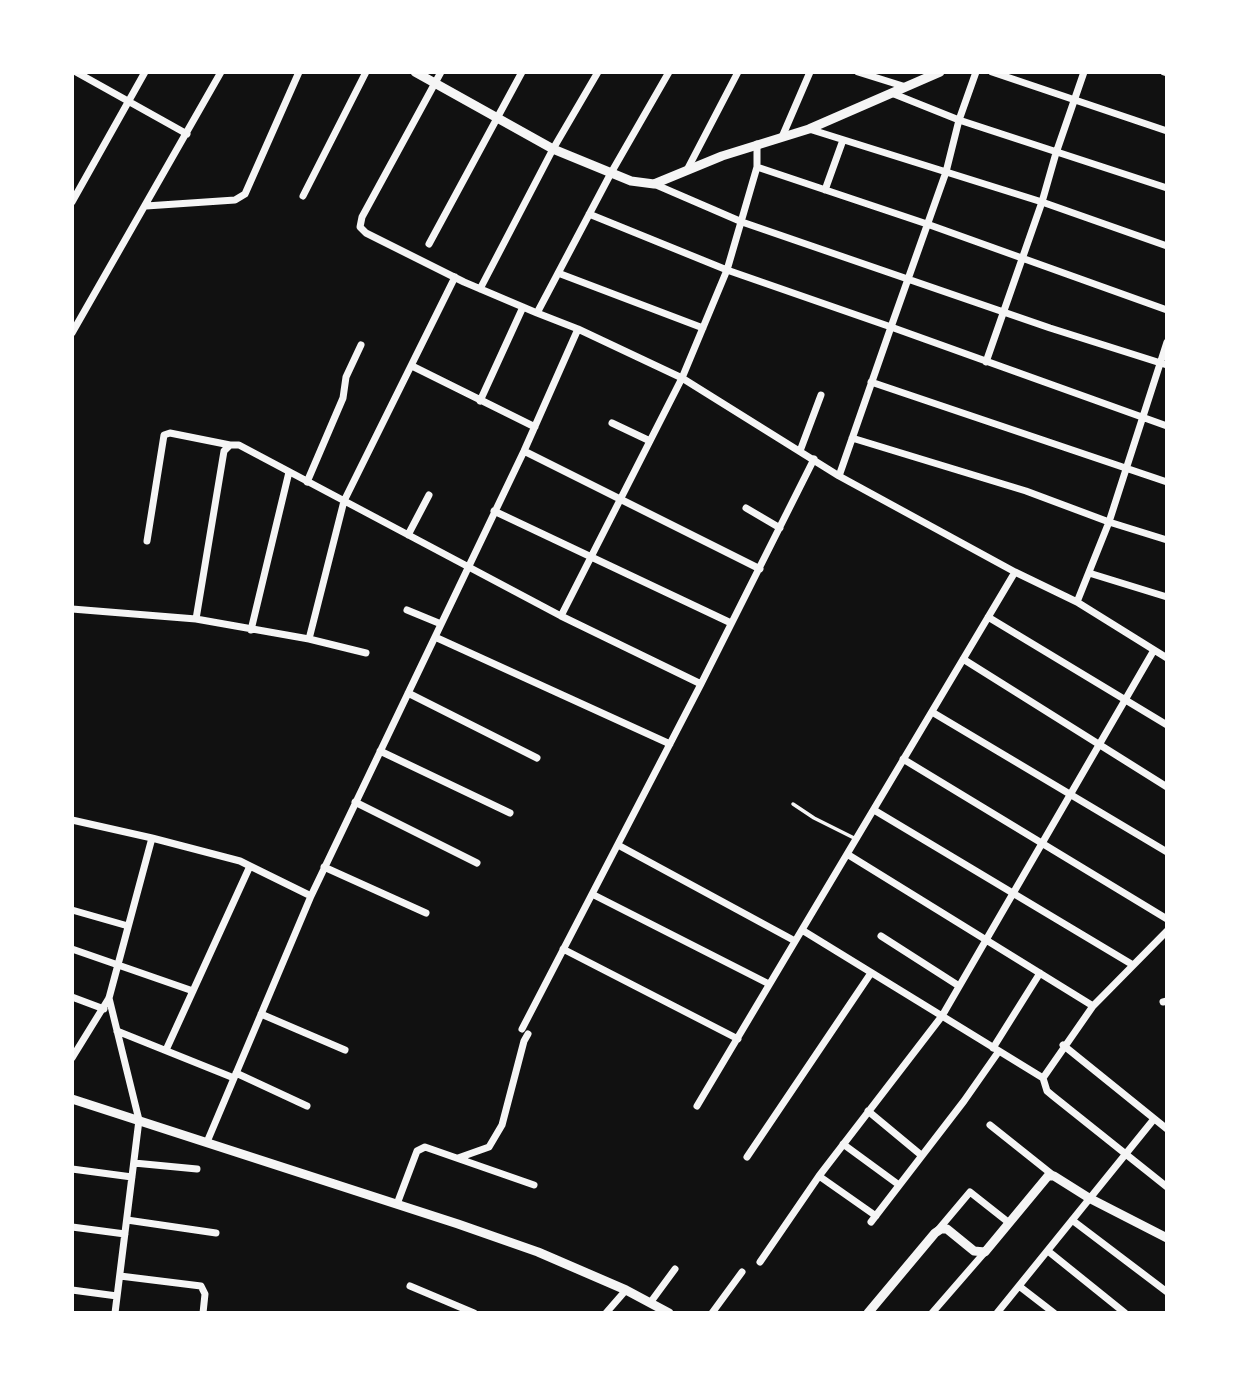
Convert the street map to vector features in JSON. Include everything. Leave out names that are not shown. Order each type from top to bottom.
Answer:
[{"type":"street","points":[[76,72],[187,134]]},
{"type":"street","points":[[72,202],[145,72]]},
{"type":"street","points":[[72,333],[221,72]]},
{"type":"street","points":[[146,206],[235,200],[245,194],[299,72]]},
{"type":"street","points":[[303,196],[366,72]]},
{"type":"street","points":[[415,72],[553,149],[631,181],[654,184],[742,222],[1164,364]]},
{"type":"street","points":[[441,72],[362,217],[360,227],[366,233],[480,289],[578,329],[682,379],[839,476],[1015,572],[1077,602],[1167,658]]},
{"type":"street","points":[[429,244],[522,72]]},
{"type":"street","points":[[480,289],[553,149],[598,72]]},
{"type":"street","points":[[537,313],[611,173],[669,72]]},
{"type":"street","points":[[688,168],[738,72]]},
{"type":"street","points":[[782,137],[810,72]]},
{"type":"street","points":[[858,72],[906,88]]},
{"type":"street","points":[[654,184],[688,168],[757,144],[809,130],[940,72]]},
{"type":"street","points":[[839,476],[946,172],[976,72]]},
{"type":"street","points":[[992,72],[1167,131]]},
{"type":"street","points":[[986,362],[1084,72]]},
{"type":"street","points":[[894,94],[960,120],[1167,188]]},
{"type":"street","points":[[809,130],[1042,202],[1167,246]]},
{"type":"street","points":[[825,190],[843,140]]},
{"type":"street","points":[[561,616],[682,379],[727,270],[757,167],[757,144]]},
{"type":"street","points":[[757,167],[927,224],[1167,310]]},
{"type":"street","points":[[589,214],[727,270],[1167,426]]},
{"type":"street","points":[[558,273],[703,328]]},
{"type":"street","points":[[309,639],[344,501],[455,277]]},
{"type":"street","points":[[480,401],[523,307]]},
{"type":"street","points":[[206,1142],[311,895],[524,451],[578,329]]},
{"type":"street","points":[[1077,602],[1109,522],[1164,364],[1167,342]]},
{"type":"street","points":[[307,482],[344,398],[346,377],[362,345]]},
{"type":"street","points":[[412,366],[535,427]]},
{"type":"street","points":[[871,382],[1167,482]]},
{"type":"street","points":[[800,451],[821,395]]},
{"type":"street","points":[[612,423],[650,441]]},
{"type":"street","points":[[147,541],[164,435],[170,433],[239,445],[561,616],[701,684]]},
{"type":"street","points":[[852,438],[1026,491],[1167,540]]},
{"type":"street","points":[[196,619],[224,452],[230,445]]},
{"type":"street","points":[[524,451],[760,569]]},
{"type":"street","points":[[457,1158],[489,1147],[502,1125],[525,1031],[563,949],[814,459]]},
{"type":"street","points":[[251,629],[289,472]]},
{"type":"street","points":[[408,535],[429,495]]},
{"type":"street","points":[[746,508],[780,528]]},
{"type":"street","points":[[494,511],[731,623]]},
{"type":"street","points":[[697,1106],[1015,572]]},
{"type":"street","points":[[1089,573],[1167,597]]},
{"type":"street","points":[[72,609],[196,619],[309,639],[366,653]]},
{"type":"street","points":[[407,610],[441,624]]},
{"type":"street","points":[[988,617],[1167,725]]},
{"type":"street","points":[[435,637],[670,744]]},
{"type":"street","points":[[760,1262],[819,1175],[942,1016],[1154,650]]},
{"type":"street","points":[[963,659],[1167,787]]},
{"type":"street","points":[[408,693],[537,758]]},
{"type":"street","points":[[932,712],[1167,852]]},
{"type":"street","points":[[380,751],[510,813]]},
{"type":"street","points":[[904,759],[1167,919]]},
{"type":"street","points":[[355,802],[477,863]]},
{"type":"street","points":[[874,810],[1133,965]]},
{"type":"street","points":[[72,820],[240,861],[311,895]]},
{"type":"street","points":[[72,1058],[109,998],[152,838]]},
{"type":"street","points":[[618,845],[795,941]]},
{"type":"street","points":[[847,854],[1093,1006]]},
{"type":"street","points":[[166,1050],[250,866]]},
{"type":"street","points":[[324,867],[426,913]]},
{"type":"street","points":[[592,894],[769,985]]},
{"type":"street","points":[[72,910],[128,926]]},
{"type":"street","points":[[802,930],[1043,1078],[1047,1091],[1167,1187]]},
{"type":"street","points":[[1043,1078],[1063,1045],[1093,1006],[1167,931]]},
{"type":"street","points":[[881,936],[959,986]]},
{"type":"street","points":[[72,949],[193,991]]},
{"type":"street","points":[[563,949],[738,1039]]},
{"type":"street","points":[[747,1157],[871,973]]},
{"type":"street","points":[[819,1175],[873,1219],[964,1101],[1040,973]]},
{"type":"street","points":[[72,997],[104,1009]]},
{"type":"street","points":[[109,998],[139,1120],[115,1313]]},
{"type":"street","points":[[261,1014],[345,1050]]},
{"type":"street","points":[[117,1031],[235,1075],[307,1106]]},
{"type":"street","points":[[1063,1045],[1167,1129]]},
{"type":"street","points":[[72,1099],[538,1252],[626,1290],[669,1313]]},
{"type":"street","points":[[868,1111],[921,1155]]},
{"type":"street","points":[[997,1313],[1154,1119]]},
{"type":"street","points":[[990,1125],[1054,1176],[1089,1198],[1167,1238]]},
{"type":"street","points":[[843,1144],[899,1185]]},
{"type":"street","points":[[397,1204],[421,1148],[425,1147],[534,1185]]},
{"type":"street","points":[[134,1163],[197,1169]]},
{"type":"street","points":[[72,1169],[132,1177]]},
{"type":"street","points":[[932,1313],[1042,1180],[1048,1175],[1054,1176]]},
{"type":"street","points":[[867,1313],[970,1192],[1008,1222]]},
{"type":"street","points":[[127,1220],[216,1233]]},
{"type":"street","points":[[1072,1220],[1167,1292]]},
{"type":"street","points":[[72,1227],[125,1234]]},
{"type":"street","points":[[935,1233],[947,1229],[974,1251],[985,1252]]},
{"type":"street","points":[[1048,1251],[1125,1313]]},
{"type":"street","points":[[650,1303],[675,1269]]},
{"type":"street","points":[[712,1313],[742,1272]]},
{"type":"street","points":[[120,1276],[201,1286],[205,1294],[203,1313]]},
{"type":"street","points":[[410,1286],[474,1313]]},
{"type":"street","points":[[1019,1286],[1054,1313]]},
{"type":"street","points":[[72,1290],[117,1296]]},
{"type":"street","points":[[606,1313],[626,1290]]},
{"type":"lane","points":[[793,804],[856,839]]}]
